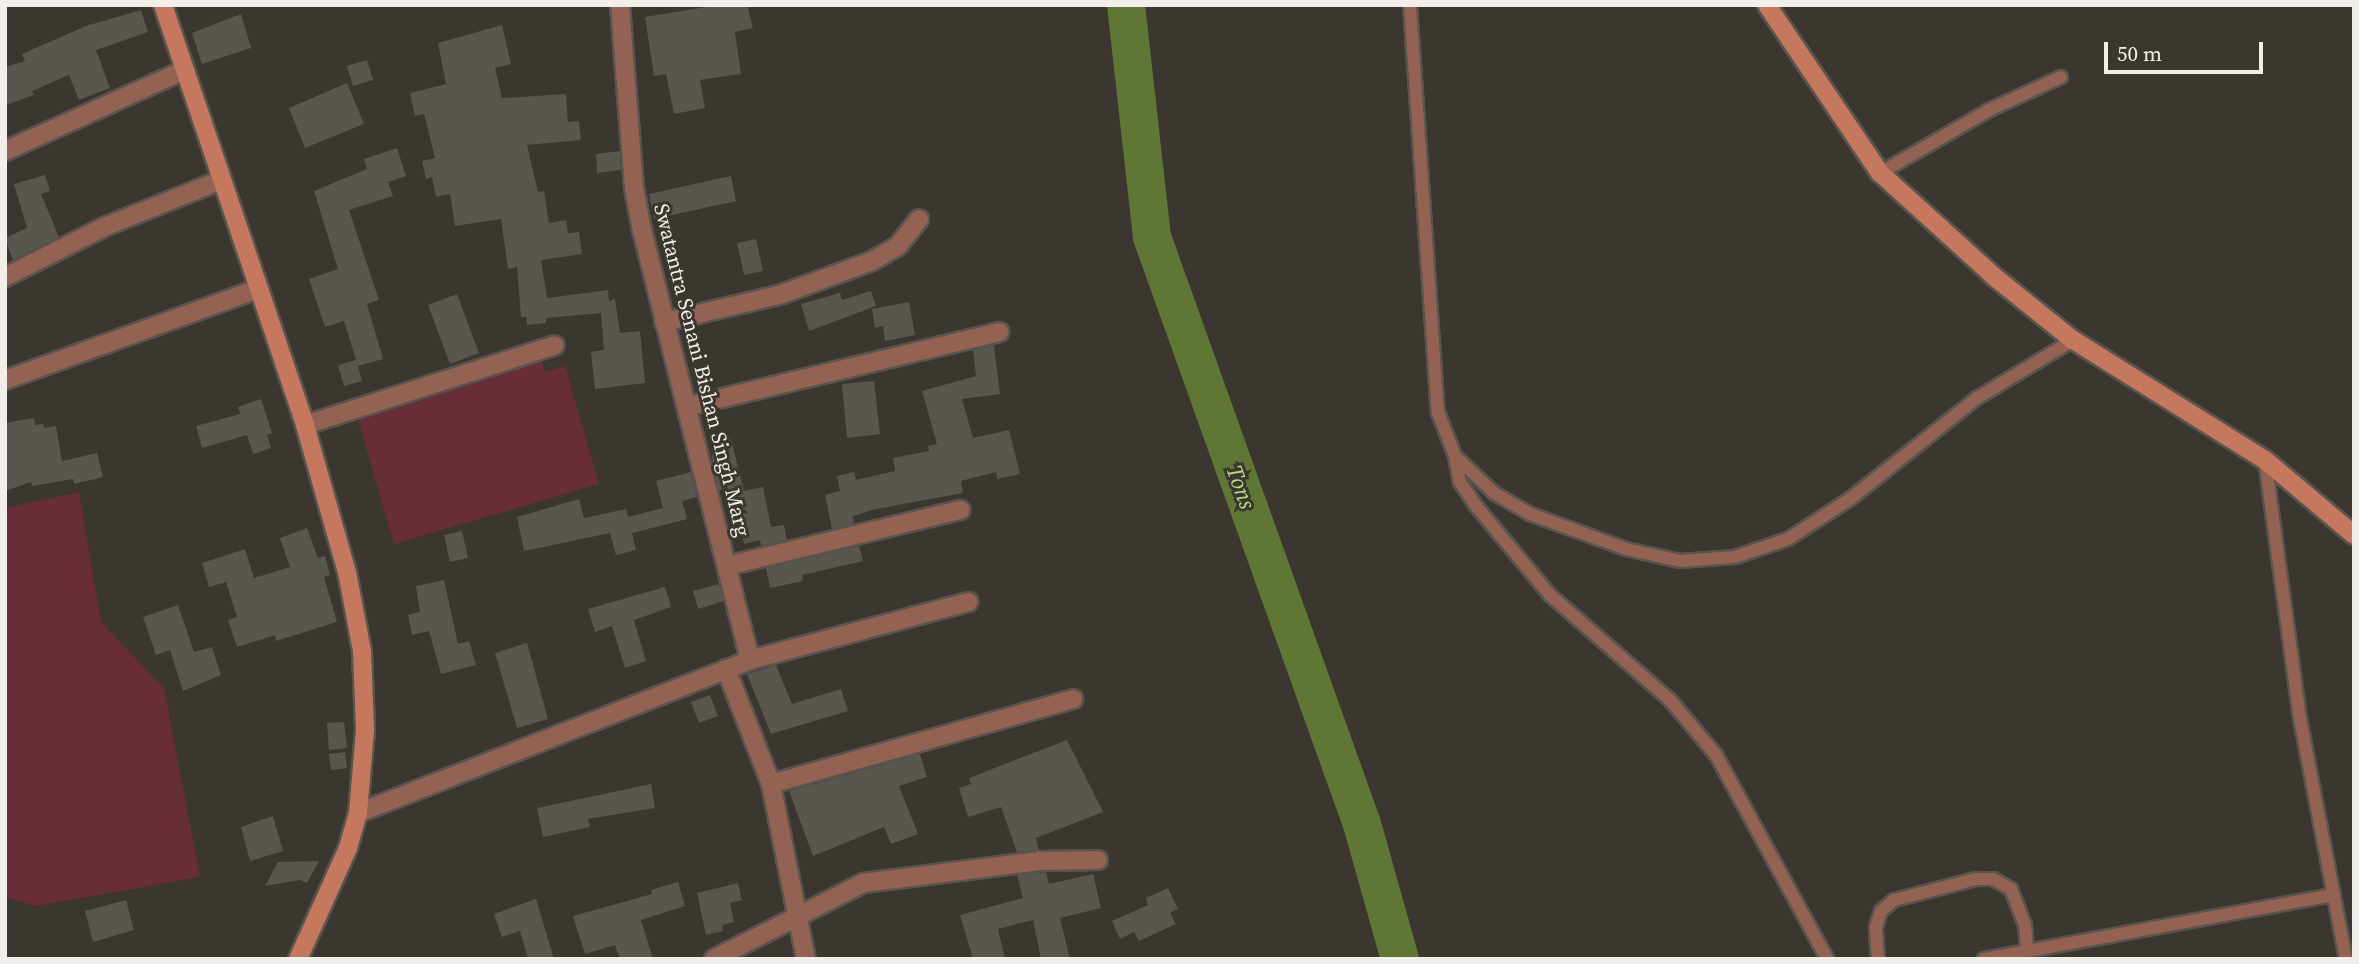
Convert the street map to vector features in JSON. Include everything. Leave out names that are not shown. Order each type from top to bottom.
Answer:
[{"type":"street","points":[[163,5],[219,181],[305,425],[347,572],[362,651],[365,730],[358,813],[348,848],[298,959]]},
{"type":"street","name":"Swatantra Senani Bishan Singh Marg","points":[[620,5],[634,188],[664,322],[689,406],[750,660]]},
{"type":"street","points":[[1767,5],[1880,173],[1997,279],[2073,340],[2266,460],[2354,535]]},
{"type":"street","points":[[5,150],[184,70]]},
{"type":"street","points":[[5,277],[104,227],[219,181]]},
{"type":"street","points":[[664,322],[782,294],[872,261],[898,246],[919,219]]},
{"type":"street","points":[[5,380],[258,289]]},
{"type":"street","points":[[689,406],[999,332]]},
{"type":"street","points":[[305,425],[555,345]]},
{"type":"street","points":[[727,566],[960,510]]},
{"type":"street","points":[[358,813],[750,660],[968,603]]},
{"type":"street","points":[[726,669],[771,784],[794,917],[806,959]]},
{"type":"street","points":[[771,784],[1073,699]]},
{"type":"street","points":[[714,959],[863,883],[1040,862],[1098,860]]},
{"type":"lane","points":[[1409,5],[1436,400],[1455,456],[1460,482],[1476,506],[1550,595],[1671,701],[1716,755],[1827,959]]},
{"type":"lane","points":[[1880,173],[1989,110],[2061,77]]},
{"type":"lane","points":[[1455,456],[1493,493],[1568,529],[1680,561],[1735,557],[1788,539],[1850,499],[1977,398],[2073,340]]},
{"type":"lane","points":[[2266,460],[2299,713],[2346,959]]},
{"type":"lane","points":[[1878,959],[1876,927],[1888,906],[1976,879],[1993,879],[2011,890],[2025,925],[2027,950]]},
{"type":"lane","points":[[1984,959],[2334,895]]},
{"type":"shaded area","points":[[541,359],[545,372],[565,366],[599,484],[394,544],[356,413]]},
{"type":"shaded area","points":[[79,492],[101,622],[164,688],[200,877],[36,906],[5,897],[5,508]]},
{"type":"building","points":[[718,5],[747,5],[753,28],[735,32],[741,74],[700,80],[705,108],[674,114],[666,74],[654,76],[645,17]]},
{"type":"building","points":[[141,10],[148,32],[96,50],[110,88],[79,100],[69,75],[32,91],[34,95],[5,105],[5,67],[25,61],[22,54],[86,26]]},
{"type":"building","points":[[241,14],[251,48],[202,64],[192,33]]},
{"type":"building","points":[[502,25],[511,64],[495,68],[502,98],[566,94],[568,122],[579,121],[581,140],[527,145],[538,192],[544,191],[549,223],[566,220],[568,233],[579,232],[582,254],[541,260],[547,298],[608,290],[609,301],[615,299],[620,333],[640,331],[645,383],[595,389],[591,352],[604,350],[601,313],[546,318],[546,323],[527,325],[526,317],[521,317],[517,267],[508,269],[501,219],[455,226],[450,194],[436,197],[432,177],[426,179],[422,161],[435,158],[424,114],[415,116],[410,93],[446,84],[438,43]]},
{"type":"building","points":[[367,60],[373,80],[353,86],[347,66]]},
{"type":"building","points":[[347,83],[364,124],[305,148],[289,108]]},
{"type":"building","points":[[397,148],[406,176],[388,182],[393,196],[349,210],[379,300],[367,304],[383,359],[358,366],[362,381],[344,386],[338,365],[356,360],[344,321],[325,327],[309,279],[338,269],[314,191],[367,169],[364,159]]},
{"type":"building","points":[[620,151],[621,170],[597,173],[596,154]]},
{"type":"building","points":[[45,175],[50,191],[41,194],[59,237],[13,260],[5,238],[27,228],[14,184]]},
{"type":"building","points":[[731,176],[736,201],[654,219],[649,194]]},
{"type":"building","points":[[756,239],[763,271],[744,275],[737,243]]},
{"type":"building","points":[[871,291],[876,306],[809,331],[801,304],[840,293],[842,300]]},
{"type":"building","points":[[457,294],[479,353],[450,364],[428,305]]},
{"type":"building","points":[[909,302],[915,335],[885,341],[883,326],[875,328],[872,309]]},
{"type":"building","points":[[994,345],[1000,394],[962,399],[973,438],[1009,430],[1020,474],[997,479],[996,472],[961,481],[963,493],[876,509],[853,516],[854,524],[832,529],[825,495],[840,491],[837,476],[854,472],[856,480],[895,471],[893,458],[929,451],[928,446],[937,444],[922,391],[976,376],[973,350]]},
{"type":"building","points":[[874,381],[880,434],[847,438],[842,384]]},
{"type":"building","points":[[261,399],[272,433],[267,435],[271,448],[253,454],[247,435],[202,448],[196,426],[240,414],[238,407]]},
{"type":"building","points":[[34,418],[35,425],[43,424],[44,428],[56,426],[62,461],[97,453],[103,477],[74,484],[73,479],[32,486],[31,482],[5,491],[5,423]]},
{"type":"building","points":[[731,439],[744,491],[763,487],[771,527],[784,525],[787,540],[761,546],[760,540],[744,544],[738,515],[730,517],[725,489],[719,491],[713,467],[711,444]]},
{"type":"building","points":[[691,472],[697,497],[682,501],[687,519],[632,533],[636,550],[616,555],[610,533],[524,551],[517,517],[579,499],[584,518],[626,509],[628,517],[663,508],[656,481]]},
{"type":"building","points":[[307,528],[318,558],[325,556],[330,575],[324,577],[337,622],[276,641],[275,635],[237,647],[228,620],[237,617],[226,582],[209,587],[202,563],[245,549],[254,578],[290,567],[280,538]]},
{"type":"building","points":[[462,531],[468,558],[450,562],[444,535]]},
{"type":"building","points":[[859,546],[863,561],[802,575],[803,581],[770,588],[766,568]]},
{"type":"building","points":[[444,580],[458,644],[469,641],[476,665],[441,674],[429,631],[412,635],[408,615],[420,612],[416,586]]},
{"type":"building","points":[[719,584],[724,601],[698,609],[693,591]]},
{"type":"building","points":[[665,587],[671,607],[634,620],[646,661],[625,668],[612,626],[595,632],[588,609]]},
{"type":"building","points":[[178,605],[194,652],[212,647],[221,675],[183,691],[170,650],[156,655],[143,617]]},
{"type":"building","points":[[527,643],[548,719],[517,728],[495,653]]},
{"type":"building","points":[[776,665],[792,704],[841,689],[848,711],[771,734],[747,674]]},
{"type":"building","points":[[710,695],[718,716],[699,723],[691,702]]},
{"type":"building","points":[[344,722],[347,748],[329,750],[327,723]]},
{"type":"building","points":[[1067,740],[1103,812],[1036,838],[1039,850],[1017,852],[1001,807],[968,817],[959,788],[971,784],[969,778]]},
{"type":"building","points":[[345,752],[347,768],[331,770],[329,754]]},
{"type":"building","points":[[920,754],[927,777],[899,786],[918,834],[891,844],[884,827],[813,856],[789,791]]},
{"type":"building","points":[[651,784],[655,808],[588,819],[590,827],[543,837],[537,808]]},
{"type":"building","points":[[273,816],[283,851],[250,861],[241,827]]},
{"type":"building","points":[[319,861],[307,883],[300,880],[265,886],[278,862]]},
{"type":"building","points":[[1046,872],[1049,884],[1093,874],[1101,908],[1060,918],[1070,959],[1041,959],[1033,920],[998,929],[1005,959],[973,959],[960,915],[1023,898],[1017,875]]},
{"type":"building","points":[[678,882],[685,906],[641,920],[653,959],[620,959],[615,945],[585,954],[573,916],[652,894],[651,890]]},
{"type":"building","points":[[738,883],[742,900],[730,903],[734,922],[722,925],[723,931],[706,935],[697,893]]},
{"type":"building","points":[[1168,888],[1178,909],[1170,913],[1176,924],[1139,941],[1134,932],[1120,939],[1112,921],[1148,905],[1146,898]]},
{"type":"building","points":[[536,899],[554,959],[528,959],[520,931],[502,937],[494,914]]},
{"type":"building","points":[[126,900],[134,930],[93,942],[85,911]]},
{"type":"waterway","name":"Tons","points":[[1126,5],[1152,237],[1362,824],[1400,959]]}]
